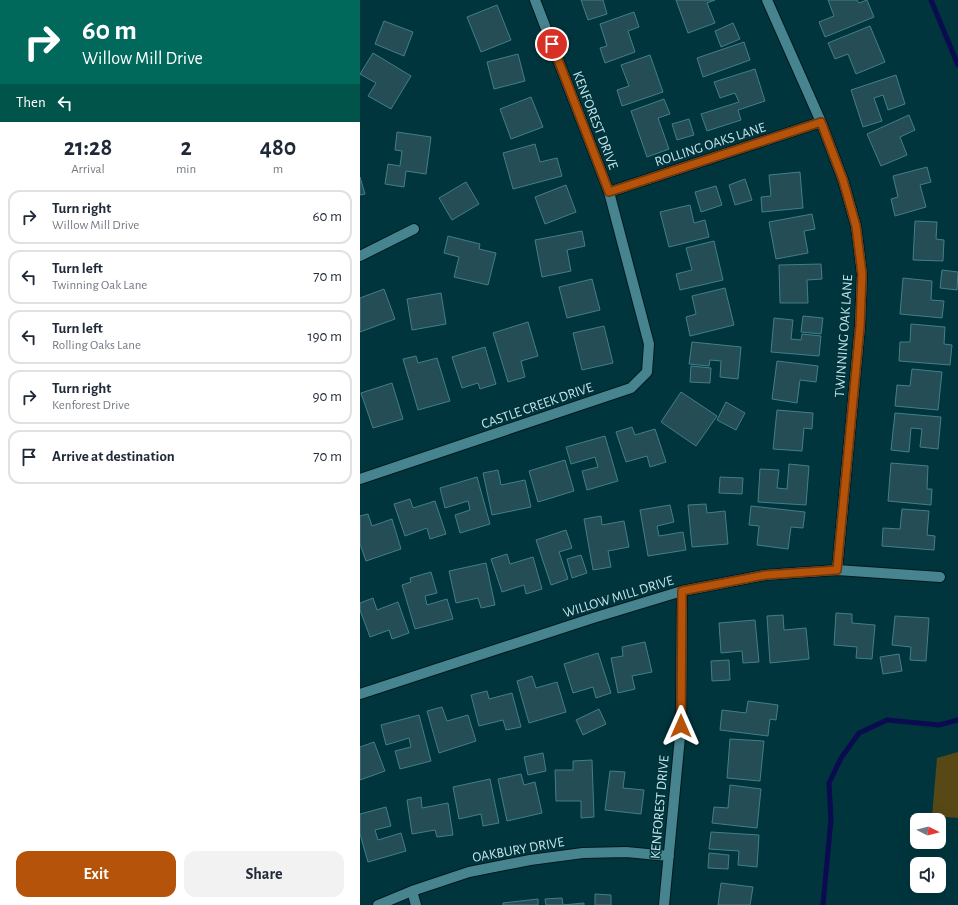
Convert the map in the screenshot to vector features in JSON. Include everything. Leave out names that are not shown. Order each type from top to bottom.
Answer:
[{"type":"street","name":"KENFOREST DRIVE","points":[[535,0],[609,192],[637,299]]},
{"type":"street","name":"TWINNING OAK LANE","points":[[767,0],[821,122],[843,180],[856,226],[862,274],[860,326],[837,570]]},
{"type":"street","name":"ROLLING OAKS LANE","points":[[609,192],[821,122]]},
{"type":"street","points":[[360,256],[414,229]]},
{"type":"street","name":"CASTLE CREEK DRIVE","points":[[360,479],[631,388],[647,372],[649,344],[637,299]]},
{"type":"street","name":"WILLOW MILL DRIVE","points":[[360,694],[585,620],[682,591],[765,575],[837,570],[940,577]]},
{"type":"street","name":"KENFOREST DRIVE","points":[[664,905],[681,726],[682,591]]},
{"type":"street","name":"OAKBURY DRIVE","points":[[378,905],[412,891],[470,872],[530,860],[583,853],[626,852],[669,856]]},
{"type":"street","points":[[412,891],[416,905]]},
{"type":"shaded area","points":[[958,752],[958,818],[946,817],[946,813],[932,813],[937,758]]},
{"type":"building","points":[[581,0],[603,0],[607,14],[588,20]]},
{"type":"building","points":[[676,0],[715,0],[707,3],[715,23],[688,33]]},
{"type":"building","points":[[828,0],[857,0],[859,3],[867,0],[874,17],[825,37],[819,22],[834,16]]},
{"type":"building","points":[[497,5],[511,40],[481,52],[467,17]]},
{"type":"building","points":[[634,12],[639,27],[628,31],[635,52],[605,63],[600,48],[607,46],[600,24]]},
{"type":"building","points":[[384,21],[413,32],[404,56],[375,44]]},
{"type":"building","points":[[733,23],[740,39],[721,47],[715,31]]},
{"type":"building","points":[[870,26],[885,62],[856,74],[848,54],[835,59],[828,43]]},
{"type":"building","points":[[744,42],[750,60],[703,77],[697,58]]},
{"type":"building","points":[[373,53],[411,76],[391,109],[368,96],[376,83],[360,74]]},
{"type":"building","points":[[518,54],[525,81],[494,89],[487,62]]},
{"type":"building","points":[[650,55],[663,92],[622,106],[617,90],[629,86],[621,65]]},
{"type":"building","points":[[755,69],[765,101],[738,110],[741,120],[707,131],[701,114],[739,102],[735,93],[720,98],[714,82]]},
{"type":"building","points":[[896,75],[905,104],[888,110],[883,95],[874,98],[882,121],[863,127],[851,90]]},
{"type":"building","points":[[531,97],[543,127],[511,139],[500,109]]},
{"type":"building","points":[[664,99],[670,114],[658,118],[669,149],[647,157],[631,111]]},
{"type":"building","points":[[909,115],[915,130],[900,137],[907,155],[881,166],[867,134]]},
{"type":"building","points":[[689,119],[694,135],[677,140],[672,124]]},
{"type":"building","points":[[397,132],[431,137],[426,174],[406,171],[404,187],[385,184],[388,164],[400,166],[402,151],[395,150]]},
{"type":"building","points":[[535,144],[540,162],[557,158],[562,176],[513,189],[503,153]]},
{"type":"building","points":[[927,167],[931,182],[920,185],[926,207],[895,216],[891,199],[898,197],[893,176]]},
{"type":"building","points":[[800,172],[803,208],[762,212],[761,197],[771,196],[769,175]]},
{"type":"building","points":[[360,177],[365,194],[360,195]]},
{"type":"building","points":[[745,179],[752,200],[735,205],[729,185]]},
{"type":"building","points":[[466,182],[479,204],[452,220],[439,198]]},
{"type":"building","points":[[566,185],[576,212],[545,224],[535,197]]},
{"type":"building","points":[[716,186],[722,205],[701,212],[695,192]]},
{"type":"building","points":[[690,205],[694,223],[705,220],[709,237],[669,247],[660,212]]},
{"type":"building","points":[[812,214],[815,229],[804,231],[808,253],[776,259],[769,222]]},
{"type":"building","points":[[915,221],[937,222],[936,239],[944,240],[943,261],[913,260]]},
{"type":"building","points":[[582,231],[585,246],[567,250],[571,271],[542,277],[535,240]]},
{"type":"building","points":[[448,236],[480,244],[479,249],[496,253],[488,285],[454,277],[459,257],[444,253]]},
{"type":"building","points":[[714,241],[723,280],[680,290],[676,274],[692,270],[686,248]]},
{"type":"building","points":[[821,264],[822,279],[807,280],[808,303],[780,303],[779,265]]},
{"type":"building","points":[[942,270],[958,272],[957,290],[940,288]]},
{"type":"building","points":[[903,278],[932,281],[931,300],[944,301],[942,318],[900,314]]},
{"type":"building","points":[[592,279],[600,310],[567,318],[559,287]]},
{"type":"building","points":[[725,288],[734,325],[690,336],[686,317],[696,314],[692,296]]},
{"type":"building","points":[[384,289],[395,319],[360,332],[360,298]]},
{"type":"building","points":[[441,293],[446,324],[412,330],[407,299]]},
{"type":"building","points":[[803,316],[823,318],[821,334],[801,332]]},
{"type":"building","points":[[774,318],[793,320],[791,339],[801,340],[802,334],[821,336],[819,356],[771,352]]},
{"type":"building","points":[[528,322],[538,356],[521,361],[525,377],[508,382],[493,333]]},
{"type":"building","points":[[911,324],[945,327],[944,344],[952,345],[950,365],[899,361],[900,342],[910,342]]},
{"type":"building","points":[[604,326],[613,363],[582,370],[573,333]]},
{"type":"building","points":[[692,342],[741,347],[738,379],[720,377],[721,361],[710,360],[709,366],[689,364]]},
{"type":"building","points":[[485,347],[496,384],[480,389],[478,383],[462,388],[452,357]]},
{"type":"building","points":[[416,356],[418,363],[437,358],[450,401],[418,410],[403,359]]},
{"type":"building","points":[[777,361],[818,366],[816,382],[800,380],[797,403],[772,399]]},
{"type":"building","points":[[691,366],[711,368],[710,383],[690,382]]},
{"type":"building","points":[[912,369],[942,372],[938,410],[895,406],[897,385],[910,386]]},
{"type":"building","points":[[392,383],[403,419],[373,428],[361,393]]},
{"type":"building","points":[[681,392],[717,416],[696,446],[661,422]]},
{"type":"building","points":[[726,402],[745,413],[736,430],[717,420]]},
{"type":"building","points":[[777,410],[813,413],[812,429],[804,428],[802,451],[773,449]]},
{"type":"building","points":[[895,413],[941,417],[938,449],[920,447],[922,429],[911,428],[909,452],[891,450]]},
{"type":"building","points":[[632,427],[635,435],[655,429],[666,462],[650,467],[647,456],[626,462],[616,432]]},
{"type":"building","points":[[605,436],[618,481],[587,490],[582,471],[598,467],[595,457],[571,464],[566,447]]},
{"type":"building","points":[[565,460],[574,491],[538,502],[529,471]]},
{"type":"building","points":[[891,463],[928,466],[927,489],[932,489],[931,505],[888,501]]},
{"type":"building","points":[[789,464],[809,466],[806,505],[758,502],[760,469],[779,470],[777,488],[787,489]]},
{"type":"building","points":[[498,470],[501,485],[525,480],[531,507],[492,515],[483,473]]},
{"type":"building","points":[[477,477],[490,524],[460,533],[455,515],[470,510],[468,501],[445,508],[440,488]]},
{"type":"building","points":[[720,477],[743,478],[742,494],[719,493]]},
{"type":"building","points":[[410,499],[413,508],[435,501],[446,534],[430,539],[427,528],[405,536],[394,504]]},
{"type":"building","points":[[706,504],[707,513],[725,511],[728,544],[692,547],[688,505]]},
{"type":"building","points":[[670,505],[674,522],[657,526],[659,536],[683,532],[686,550],[648,556],[640,510]]},
{"type":"building","points":[[751,506],[805,512],[803,528],[791,527],[788,549],[757,545],[759,526],[749,525]]},
{"type":"building","points":[[902,509],[929,511],[927,535],[935,536],[934,550],[882,546],[883,528],[900,529]]},
{"type":"building","points":[[368,514],[372,526],[392,519],[401,549],[366,561],[360,544],[360,516]]},
{"type":"building","points":[[601,516],[602,525],[624,521],[629,547],[608,551],[611,567],[593,570],[584,519]]},
{"type":"building","points":[[566,530],[572,548],[559,552],[568,579],[551,585],[536,540]]},
{"type":"building","points":[[507,554],[510,564],[533,557],[542,589],[526,594],[524,585],[502,592],[491,559]]},
{"type":"building","points":[[581,555],[587,573],[572,578],[567,559]]},
{"type":"building","points":[[486,563],[495,605],[481,608],[478,598],[456,603],[449,571]]},
{"type":"building","points":[[431,572],[437,593],[425,596],[427,605],[447,599],[453,619],[415,629],[402,585],[411,582],[410,578]]},
{"type":"building","points":[[373,598],[377,610],[398,602],[409,633],[392,639],[389,630],[370,637],[360,610],[360,603]]},
{"type":"building","points":[[836,613],[852,614],[852,623],[875,625],[872,659],[856,658],[857,647],[834,645]]},
{"type":"building","points":[[783,615],[784,630],[806,628],[809,659],[770,663],[767,616]]},
{"type":"building","points":[[895,616],[929,618],[926,661],[910,660],[911,647],[892,645]]},
{"type":"building","points":[[755,620],[759,662],[743,663],[742,651],[721,653],[719,623]]},
{"type":"building","points":[[645,642],[652,672],[632,676],[635,689],[618,693],[611,658],[623,656],[622,647]]},
{"type":"building","points":[[598,653],[611,693],[596,698],[593,687],[573,693],[564,664]]},
{"type":"building","points":[[899,654],[902,671],[883,674],[880,657]]},
{"type":"building","points":[[729,660],[730,680],[712,681],[711,661]]},
{"type":"building","points":[[532,676],[536,688],[557,682],[566,712],[529,723],[517,681]]},
{"type":"building","points":[[487,691],[489,699],[512,693],[521,727],[506,730],[503,720],[479,726],[471,695]]},
{"type":"building","points":[[748,701],[778,705],[776,720],[770,719],[768,736],[720,730],[722,710],[746,713]]},
{"type":"building","points":[[442,707],[447,721],[468,715],[476,741],[439,753],[427,711]]},
{"type":"building","points":[[599,709],[606,724],[583,735],[576,720]]},
{"type":"building","points":[[419,715],[431,761],[400,769],[395,751],[411,747],[409,738],[386,745],[381,725]]},
{"type":"building","points":[[730,739],[764,741],[760,781],[727,778]]},
{"type":"building","points":[[374,742],[385,771],[360,780],[360,747]]},
{"type":"building","points":[[543,753],[546,771],[528,775],[524,757]]},
{"type":"building","points":[[592,760],[594,817],[581,818],[581,801],[556,801],[555,770],[573,770],[573,761]]},
{"type":"building","points":[[610,771],[625,772],[623,788],[644,790],[641,814],[605,810]]},
{"type":"building","points":[[521,774],[524,785],[535,782],[542,813],[507,821],[498,779]]},
{"type":"building","points":[[490,779],[499,823],[483,826],[481,814],[459,819],[453,787]]},
{"type":"building","points":[[730,785],[761,789],[757,828],[712,823],[714,807],[728,808]]},
{"type":"building","points":[[421,797],[422,808],[448,803],[453,835],[437,837],[435,830],[412,834],[407,800]]},
{"type":"building","points":[[386,807],[391,826],[375,830],[378,840],[401,833],[406,851],[368,862],[360,834],[360,814]]},
{"type":"building","points":[[711,832],[759,835],[757,867],[738,865],[739,851],[709,849]]},
{"type":"building","points":[[709,853],[729,855],[728,869],[708,868]]},
{"type":"building","points":[[721,883],[753,887],[750,905],[718,905]]},
{"type":"building","points":[[595,894],[611,895],[611,905],[595,905]]},
{"type":"building","points":[[562,898],[563,905],[546,905],[545,899]]},
{"type":"building","points":[[538,899],[538,905],[503,905],[503,903]]},
{"type":"building","points":[[584,903],[584,905],[563,905]]},
{"type":"waterway","points":[[931,0],[958,65]]},
{"type":"waterway","points":[[823,905],[831,819],[829,783],[841,758],[859,733],[887,720],[939,725],[958,720]]},
{"type":"route","points":[[552,44],[609,192],[821,122],[843,180],[856,226],[862,274],[860,326],[837,570],[765,575],[682,591],[681,726]]}]
